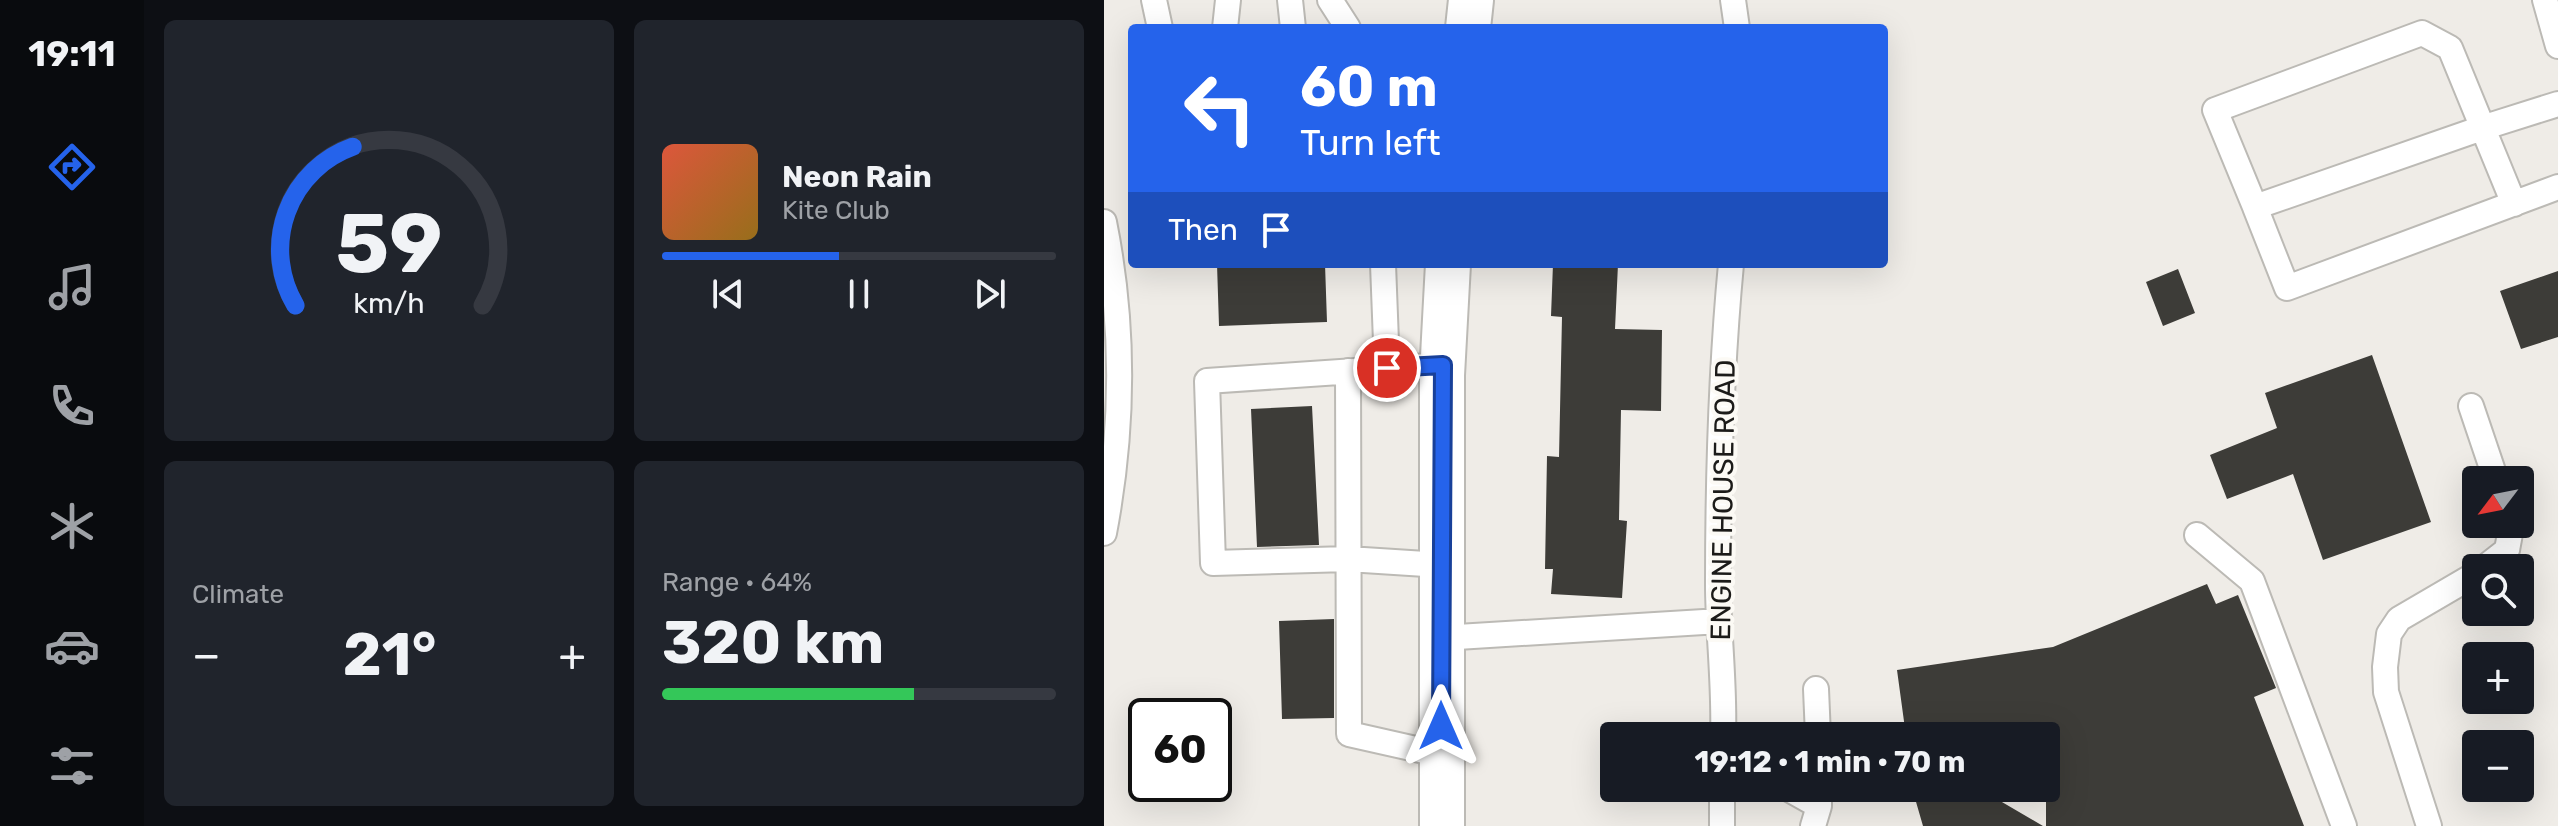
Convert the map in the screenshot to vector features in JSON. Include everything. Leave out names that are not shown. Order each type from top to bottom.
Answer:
[{"type":"main road","points":[[1468,24],[1471,0]]},
{"type":"main road","points":[[1442,826],[1443,365],[1448,268]]},
{"type":"lane","points":[[1154,0],[1159,24]]},
{"type":"lane","points":[[1225,24],[1228,0]]},
{"type":"lane","points":[[1290,0],[1293,24]]},
{"type":"lane","points":[[1330,0],[1345,24]]},
{"type":"lane","points":[[1733,0],[1736,24]]},
{"type":"lane","points":[[2545,0],[2558,46]]},
{"type":"lane","points":[[2514,204],[2450,48],[2422,33],[2215,110],[2287,288],[2514,204],[2558,187]]},
{"type":"lane","points":[[2255,207],[2558,104]]},
{"type":"lane","points":[[1104,222],[1120,348],[1121,402],[1104,533]]},
{"type":"lane","points":[[1383,268],[1387,368]]},
{"type":"lane","name":"ENGINE HOUSE ROAD","points":[[1723,722],[1718,585],[1721,426],[1731,268]]},
{"type":"lane","points":[[1441,565],[1348,559],[1213,563],[1207,381],[1443,365]]},
{"type":"lane","points":[[1348,371],[1349,734],[1442,755]]},
{"type":"lane","points":[[2471,406],[2491,466]]},
{"type":"lane","points":[[2197,535],[2252,581],[2344,826]]},
{"type":"lane","points":[[2429,826],[2386,692],[2389,634],[2399,619],[2462,582]]},
{"type":"lane","points":[[1441,638],[1720,621]]},
{"type":"lane","points":[[1816,689],[1817,722]]},
{"type":"lane","points":[[1722,802],[1722,826]]},
{"type":"building","points":[[1217,268],[1325,268],[1327,322],[1219,326]]},
{"type":"building","points":[[1553,268],[1618,268],[1615,329],[1662,330],[1661,411],[1621,410],[1619,520],[1627,521],[1622,598],[1551,594],[1553,569],[1545,569],[1547,456],[1559,457],[1562,317],[1551,316]]},
{"type":"building","points":[[2178,269],[2195,313],[2163,326],[2146,282]]},
{"type":"building","points":[[2558,271],[2558,337],[2521,349],[2500,291]]},
{"type":"building","points":[[2372,355],[2431,522],[2323,560],[2293,474],[2227,499],[2210,455],[2277,428],[2265,393]]},
{"type":"building","points":[[1312,406],[1319,545],[1257,547],[1251,409]]},
{"type":"building","points":[[2207,584],[2216,604],[2238,595],[2276,688],[2254,697],[2304,826],[2046,826],[2046,802],[2060,802],[2060,722],[1904,722],[1897,670],[2053,647]]},
{"type":"building","points":[[1334,619],[1334,718],[1282,719],[1279,621]]},
{"type":"building","points":[[1916,802],[2002,802],[2043,826],[1923,826]]},
{"type":"route","points":[[1387,368],[1443,365],[1441,726]]}]
